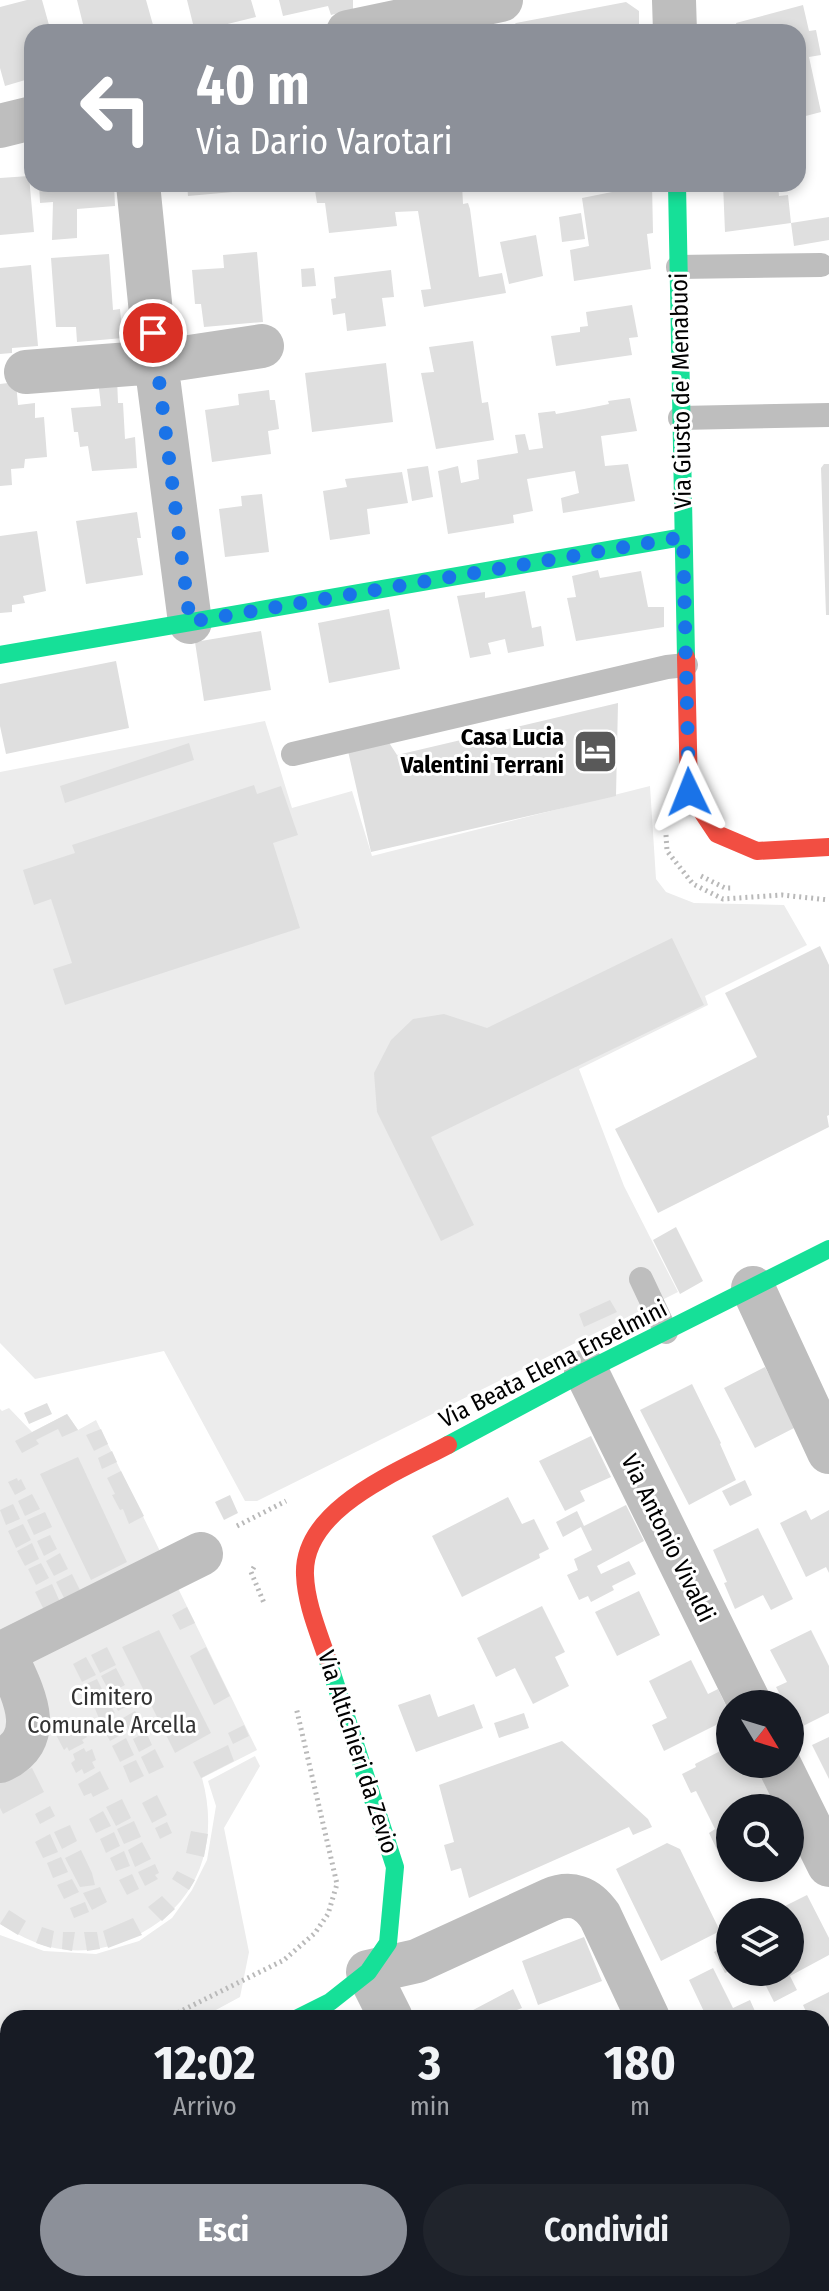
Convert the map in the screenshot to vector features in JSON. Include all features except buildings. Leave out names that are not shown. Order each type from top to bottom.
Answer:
[{"type":"street","points":[[359,20],[501,0]]},
{"type":"street","points":[[674,0],[675,24]]},
{"type":"street","points":[[0,126],[24,120]]},
{"type":"street","points":[[139,192],[156,362],[190,622]]},
{"type":"street","name":"Via Giusto de' Menabuoi","points":[[677,192],[689,792],[717,834],[757,851],[829,847]]},
{"type":"street","points":[[26,372],[156,362],[262,346]]},
{"type":"street","points":[[0,655],[683,537]]},
{"type":"street","name":"Via Beata Elena Enselmini","points":[[313,1540],[330,1515],[354,1496],[586,1371],[829,1249]]},
{"type":"street","points":[[753,1288],[829,1452]]},
{"type":"street","name":"Via Antonio Vivaldi","points":[[586,1371],[743,1690]]},
{"type":"street","name":"Via Altichieri da Zevio","points":[[313,1540],[305,1567],[308,1599],[395,1867],[388,1943],[368,1972],[330,2002],[314,2010]]},
{"type":"street","points":[[0,1761],[9,1757],[24,1742],[29,1723],[27,1704],[2,1648],[201,1554]]},
{"type":"street","points":[[786,1778],[829,1865]]},
{"type":"street","points":[[387,2010],[368,1972],[417,1961],[561,1895],[583,1898],[593,1906],[644,2010]]},
{"type":"lane","points":[[678,267],[821,265]]},
{"type":"lane","points":[[680,418],[829,415]]},
{"type":"lane","points":[[293,754],[686,665]]},
{"type":"lane","points":[[641,1279],[666,1332]]},
{"type":"path","points":[[782,895],[829,900]]},
{"type":"path","points":[[254,1567],[251,1572],[267,1612]]},
{"type":"path","points":[[183,2010],[284,1960],[315,1933],[328,1914],[337,1884],[296,1705]]},
{"type":"green space","points":[[265,721],[292,808],[352,791],[372,856],[650,786],[656,879],[666,892],[694,903],[784,905],[807,945],[705,996],[708,1005],[579,1069],[624,1186],[678,1292],[257,1501],[245,1501],[164,1351],[35,1379],[0,1343],[0,772]]},
{"type":"green space","name":"Cimitero Comunale Arcella","points":[[9,1408],[32,1432],[67,1414],[78,1430],[96,1420],[257,1750],[202,1778],[208,1830],[196,1877],[184,1897],[147,1930],[122,1942],[95,1949],[50,1947],[0,1924],[0,1409]]},
{"type":"green space","points":[[255,1756],[260,1766],[224,1828],[249,1952],[240,1997],[216,2010],[0,2010],[0,1935],[44,1951],[96,1954],[139,1941],[172,1918],[192,1890],[207,1860],[216,1806],[208,1781]]},
{"type":"traffic: fast","points":[[677,192],[686,657]]},
{"type":"traffic: fast","points":[[0,655],[683,537]]},
{"type":"traffic: fast","points":[[448,1445],[586,1371],[829,1249]]},
{"type":"traffic: fast","points":[[314,2010],[330,2002],[368,1972],[388,1943],[395,1867],[327,1658]]},
{"type":"traffic: jam","points":[[686,657],[689,792],[717,834],[757,851],[829,847]]},
{"type":"traffic: jam","points":[[327,1658],[310,1606],[305,1575],[308,1551],[319,1530],[336,1511],[357,1495],[448,1445]]},
{"type":"place","name":"Casa Lucia Valentini Terrani","points":[[595,751]]},
{"type":"route","points":[[153,333],[190,622],[683,537],[689,792]]}]
